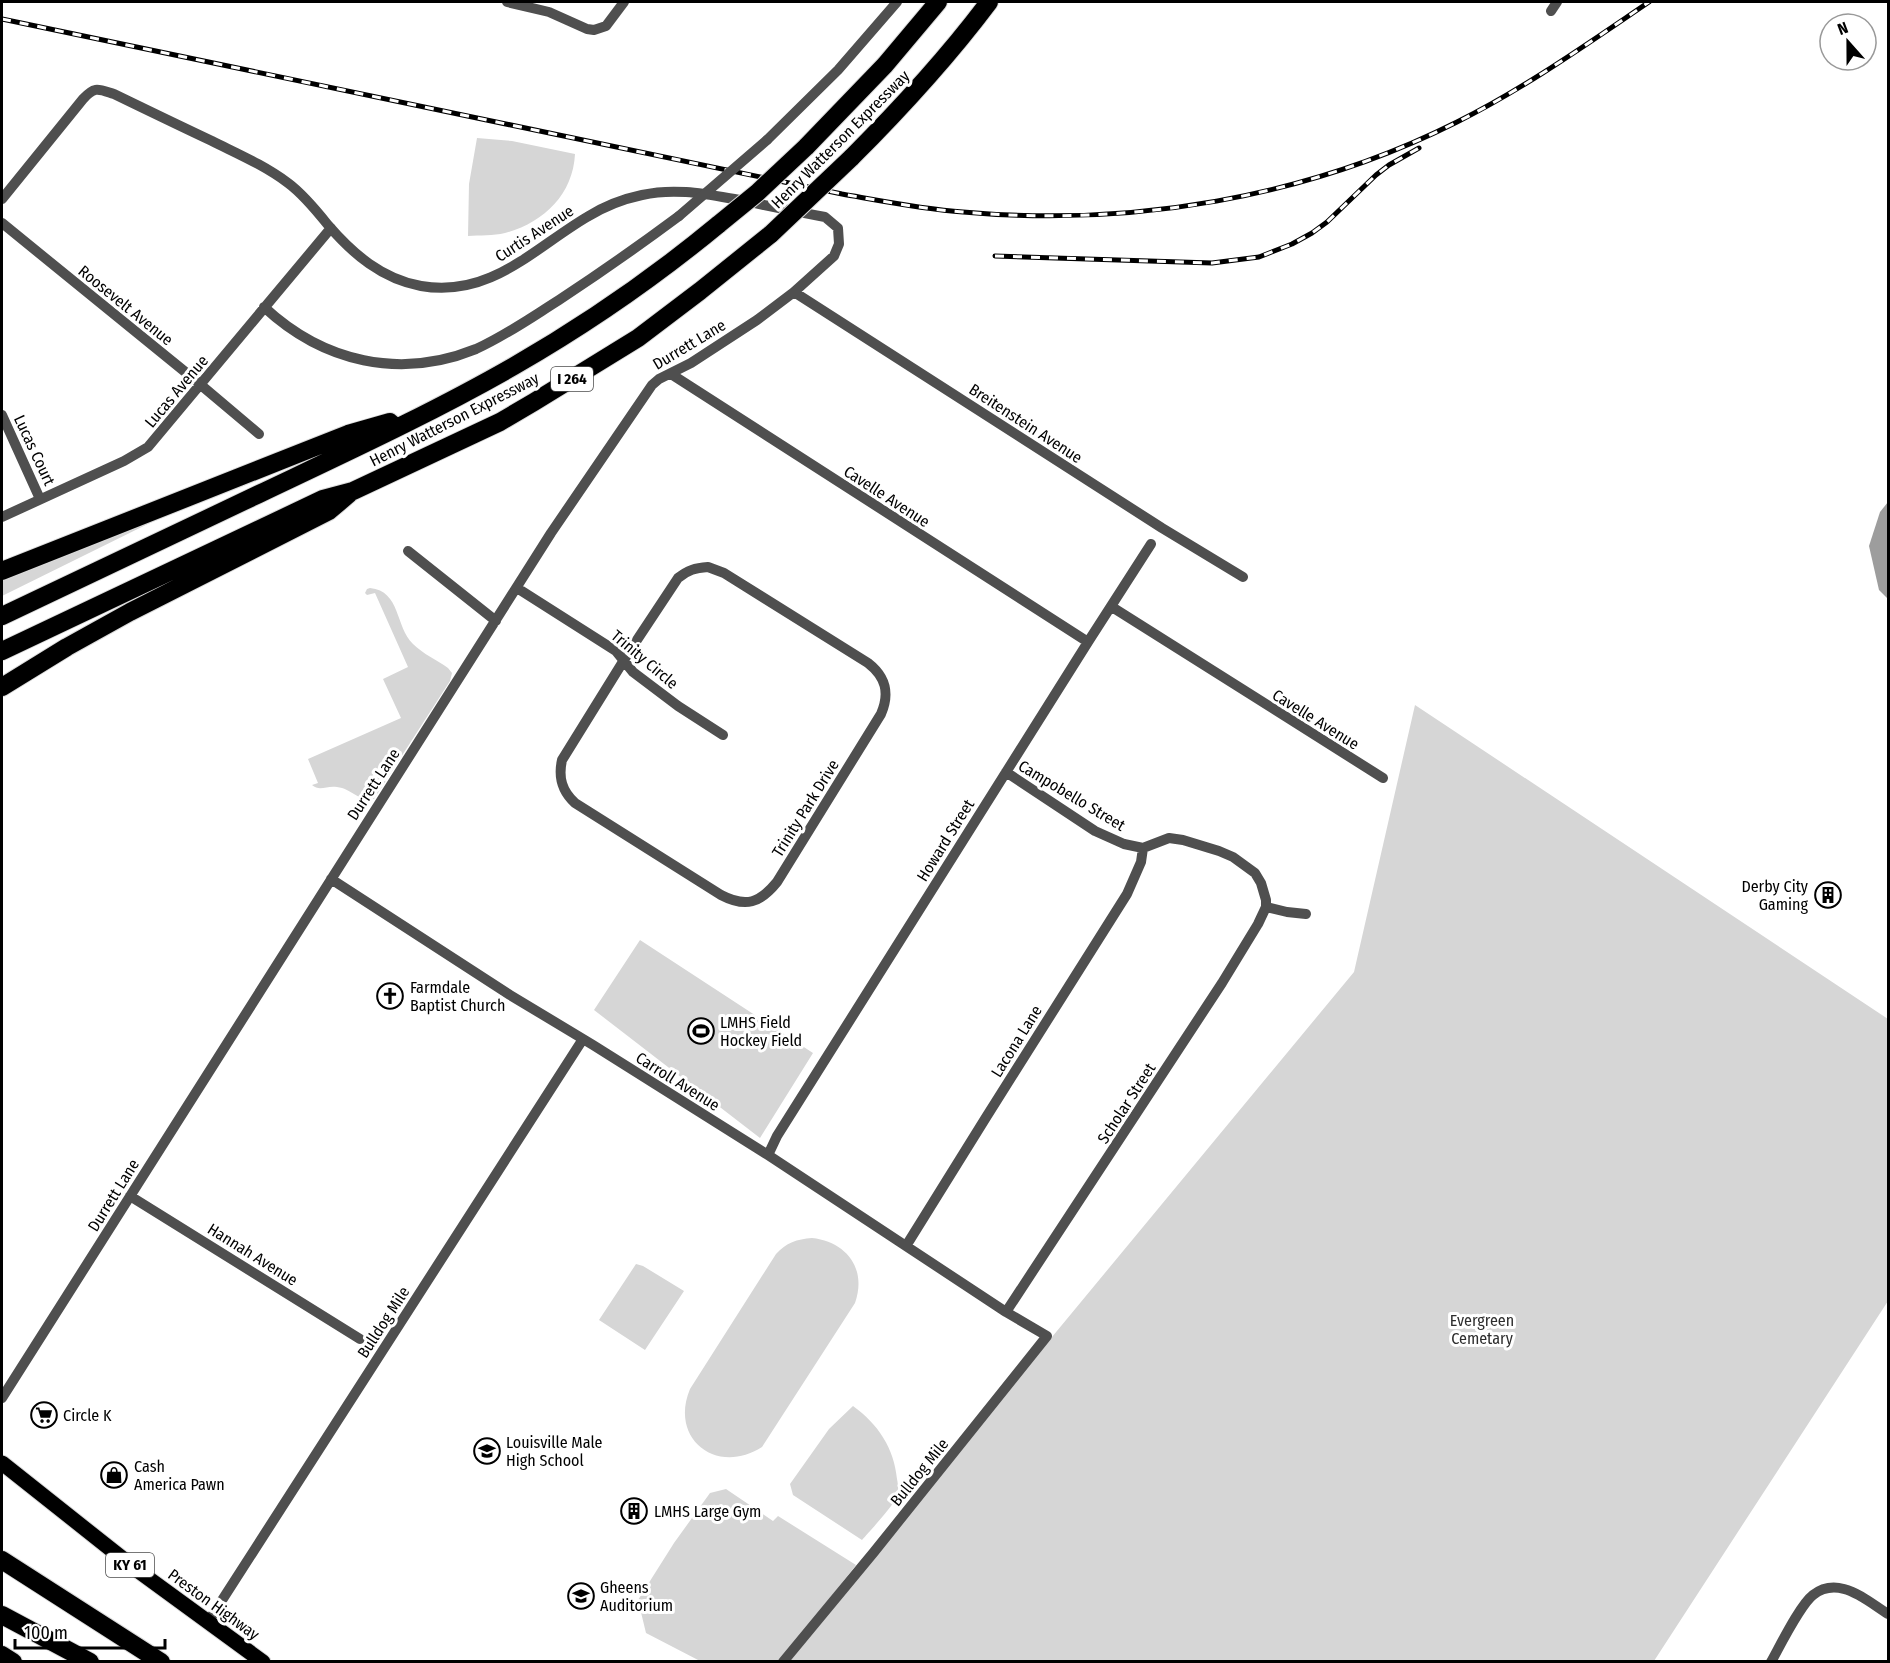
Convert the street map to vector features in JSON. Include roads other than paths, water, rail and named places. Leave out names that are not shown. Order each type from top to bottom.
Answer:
[{"type":"highway","name":"Henry Watterson Expressway","points":[[2,616],[355,449],[515,365],[591,319],[637,288],[757,193],[806,147],[885,65],[938,2]]},
{"type":"highway","name":"Henry Watterson Expressway","points":[[2,651],[323,499],[353,491],[500,422],[638,338],[771,234],[851,158],[901,108],[989,2]]},
{"type":"highway","points":[[2,571],[348,434],[429,411]]},
{"type":"highway","points":[[2,687],[122,617],[329,511],[353,491]]},
{"type":"highway","points":[[2,561],[30,560]]},
{"type":"highway","points":[[2,1560],[160,1662]]},
{"type":"highway","points":[[2,1615],[90,1662]]},
{"type":"highway","points":[[2,1655],[14,1662]]},
{"type":"main road","name":"Preston Highway","points":[[2,1463],[137,1570],[263,1662]]},
{"type":"street","points":[[507,2],[549,12],[594,30],[606,26],[624,2]]},
{"type":"street","points":[[264,307],[300,334],[337,353],[371,362],[408,364],[439,360],[476,349],[512,329],[613,264],[679,216],[767,140],[838,70],[897,2]]},
{"type":"street","name":"Curtis Avenue","points":[[2,199],[83,99],[96,89],[114,94],[264,167],[289,183],[356,253],[379,271],[412,284],[445,288],[487,280],[508,270],[590,215],[632,198],[664,192],[696,192],[825,217],[838,228],[840,239],[837,251]]},
{"type":"street","name":"Roosevelt Avenue","points":[[2,223],[259,434]]},
{"type":"street","name":"Lucas Avenue","points":[[2,517],[124,461],[148,447],[331,228]]},
{"type":"street","name":"Durrett Lane","points":[[2,1398],[551,533],[652,385],[691,363],[757,320],[825,265],[837,251]]},
{"type":"street","name":"Breitenstein Avenue","points":[[794,291],[1243,577]]},
{"type":"street","name":"Cavelle Avenue","points":[[671,374],[1088,642]]},
{"type":"street","name":"Lucas Court","points":[[2,415],[40,499]]},
{"type":"street","name":"Howard Street","points":[[768,1155],[777,1136],[848,1020],[1151,544]]},
{"type":"street","points":[[408,551],[496,621]]},
{"type":"street","name":"Trinity Park Drive","points":[[696,567],[708,567],[724,573],[868,663],[883,679],[887,693],[882,714],[777,882],[763,896],[752,901],[738,903],[721,896],[575,803],[566,793],[560,775],[562,760],[624,661],[678,578],[696,567]]},
{"type":"street","name":"Trinity Circle","points":[[517,588],[616,651],[633,672],[678,706],[723,735]]},
{"type":"street","name":"Cavelle Avenue","points":[[1112,607],[1383,778]]},
{"type":"street","name":"Campobello Street","points":[[1006,772],[1095,831],[1124,844],[1143,848]]},
{"type":"street","points":[[1143,848],[1169,838],[1233,857],[1255,873],[1264,892],[1266,908],[1306,914]]},
{"type":"street","name":"Lacona Lane","points":[[906,1246],[1127,894],[1141,862],[1143,848]]},
{"type":"street","name":"Carroll Avenue","points":[[331,879],[510,995],[768,1155],[1006,1312]]},
{"type":"street","name":"Scholar Street","points":[[1006,1312],[1222,983],[1266,908]]},
{"type":"street","name":"Bulldog Mile","points":[[208,1622],[583,1039]]},
{"type":"street","name":"Hannah Avenue","points":[[130,1196],[360,1339]]},
{"type":"street","name":"Bulldog Mile","points":[[783,1662],[1047,1336],[1006,1312]]},
{"type":"street","points":[[1771,1662],[1809,1599],[1827,1588],[1850,1591],[1888,1614]]},
{"type":"railway","points":[[2,19],[842,194],[917,207],[1026,216],[1090,215],[1153,210],[1216,201],[1279,188],[1340,170],[1399,148],[1482,109],[1555,65],[1649,2]]},
{"type":"railway","points":[[995,256],[1212,263],[1259,257],[1312,233],[1327,222],[1376,175],[1419,148]]},
{"type":"place","name":"Derby City Gaming","points":[[1828,895]]},
{"type":"place","name":"Farmdale Baptist Church","points":[[390,996]]},
{"type":"place","name":"LMHS Field Hockey Field","points":[[701,1031]]},
{"type":"place","name":"Circle K","points":[[44,1415]]},
{"type":"place","name":"Louisville Male High School","points":[[487,1451]]},
{"type":"place","name":"Cash America Pawn","points":[[114,1475]]},
{"type":"place","name":"LMHS Large Gym","points":[[634,1511]]},
{"type":"place","name":"Gheens Auditorium","points":[[581,1596]]},
{"type":"park label","name":"Evergreen Cemetary","points":[[1482,1329]]}]
